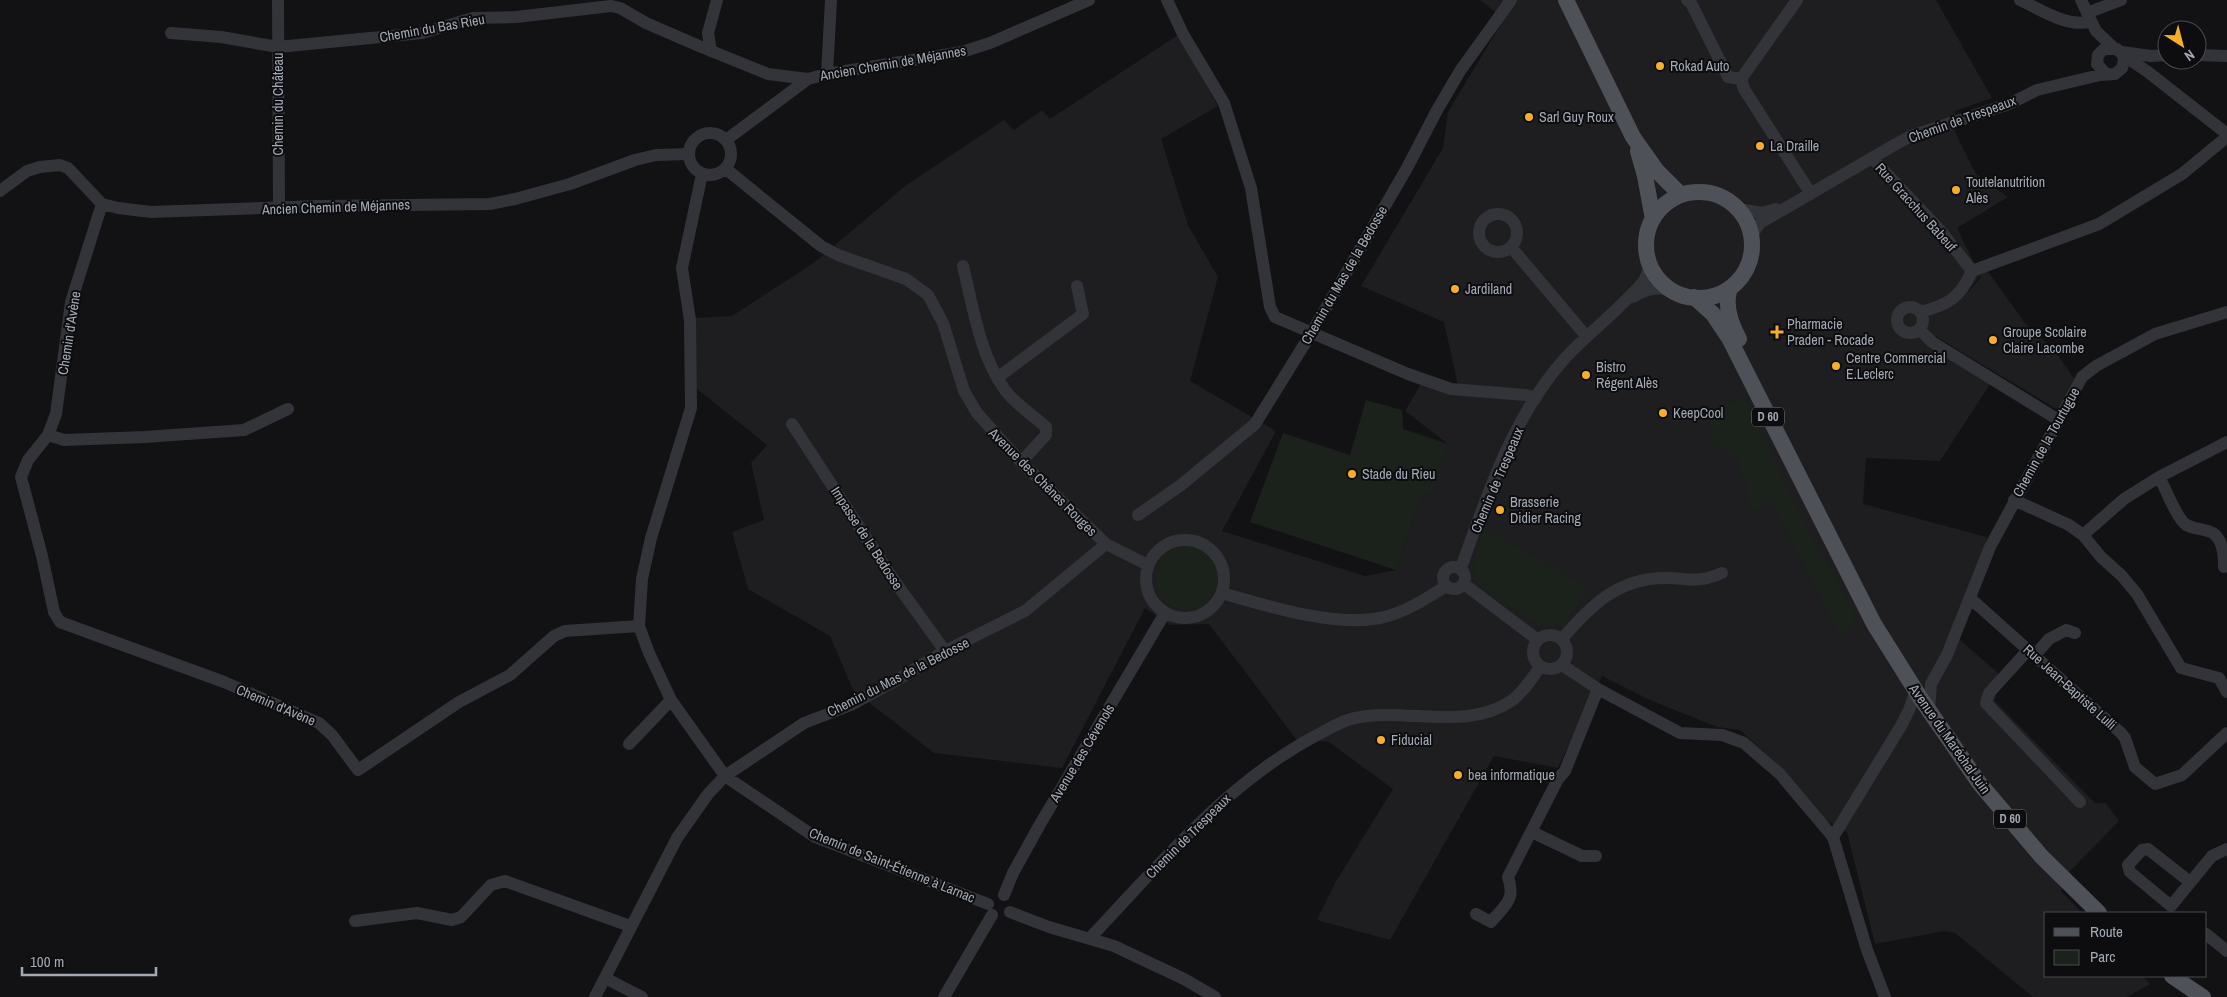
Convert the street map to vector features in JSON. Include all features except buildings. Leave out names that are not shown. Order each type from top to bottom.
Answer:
[{"type":"main road","points":[[1566,0],[1633,137],[1645,176],[1653,218]]},
{"type":"main road","points":[[1633,137],[1657,171],[1680,195]]},
{"type":"main road","points":[[1706,192],[1718,195],[1738,209],[1746,220],[1751,234],[1752,247],[1745,270],[1730,288],[1706,297],[1694,297],[1674,291],[1658,278],[1648,261],[1646,247],[1648,232],[1653,218],[1665,204],[1680,195],[1706,192]]},
{"type":"main road","name":"Avenue du Maréchal Juin","points":[[1730,288],[1728,311],[1732,324],[1803,468],[1833,542]]},
{"type":"main road","name":"Avenue du Maréchal Juin","points":[[1694,297],[1713,314],[1729,338],[1795,473],[1833,542],[1874,624],[1912,685],[1980,784],[2041,856],[2097,912]]},
{"type":"main road","points":[[2173,977],[2203,997]]},
{"type":"street","name":"Chemin du Château","points":[[278,0],[279,208]]},
{"type":"street","points":[[711,51],[708,34],[717,0]]},
{"type":"street","points":[[827,74],[831,0]]},
{"type":"street","name":"Ancien Chemin de Méjannes","points":[[768,74],[808,79],[827,74],[962,52],[990,43],[1089,0]]},
{"type":"street","points":[[1167,0],[1183,34],[1224,103],[1251,188],[1270,307],[1275,317],[1408,374],[1451,389],[1526,395],[1536,398]]},
{"type":"street","name":"Chemin du Mas de la Bedosse","points":[[1138,515],[1182,485],[1256,424],[1407,168],[1460,71],[1511,0]]},
{"type":"street","points":[[1687,0],[1691,3],[1728,77],[1741,79]]},
{"type":"street","points":[[1741,79],[1797,0]]},
{"type":"street","points":[[2020,0],[2068,21],[2080,23],[2091,22],[2121,0]]},
{"type":"street","points":[[1920,312],[1923,322],[1919,329],[1911,333],[1905,332],[1900,328],[1897,317],[1900,312],[1910,307],[1920,312],[1941,307],[1955,298],[1965,287],[1972,271],[2099,224],[2182,174],[2227,135],[2141,66],[2116,54],[2091,22],[2081,0]]},
{"type":"street","name":"Chemin du Bas Rieu","points":[[171,33],[221,37],[278,47],[422,33],[473,18],[516,17],[611,6],[620,8],[646,23],[768,74]]},
{"type":"street","points":[[2116,54],[2115,74],[2102,69],[2097,60],[2116,54],[2157,56]]},
{"type":"street","points":[[2207,55],[2227,56]]},
{"type":"street","points":[[2141,66],[2151,56]]},
{"type":"street","name":"Chemin de Trespeaux","points":[[1752,247],[1753,233],[1760,223],[1912,136],[2009,104],[2037,90],[2085,79],[2102,69]]},
{"type":"street","name":"Ancien Chemin de Méjannes","points":[[726,140],[808,79]]},
{"type":"street","points":[[1741,79],[1744,89],[1811,194]]},
{"type":"street","points":[[714,133],[726,140],[731,151],[729,164],[726,169],[714,175],[702,174],[692,166],[689,154],[690,147],[700,136],[714,133]]},
{"type":"street","name":"Ancien Chemin de Méjannes","points":[[102,204],[151,212],[320,206],[490,204],[515,200],[570,184],[635,160],[656,155],[689,154]]},
{"type":"street","name":"Rue Gracchus Babeuf","points":[[1872,158],[1940,230],[1972,271]]},
{"type":"street","points":[[0,191],[27,171],[40,167],[60,165],[68,168],[102,204]]},
{"type":"street","name":"Avenue des Chênes Rouges","points":[[726,169],[821,246],[838,255],[906,279],[928,294],[944,322],[964,391],[977,413],[1021,462],[1106,544],[1148,565]]},
{"type":"street","name":"Chemin de Saint-Étienne à Larnac","points":[[702,174],[682,268],[690,320],[691,408],[651,538],[642,579],[639,626],[671,700],[725,776],[815,837],[990,909]]},
{"type":"street","name":"Chemin d'Avène","points":[[102,204],[71,302],[56,414],[48,435],[28,460],[21,477],[42,556],[54,612],[60,622],[224,682],[320,723],[332,735],[358,770],[459,702],[510,675],[554,636],[566,631],[639,626]]},
{"type":"street","name":"Chemin de Trespeaux","points":[[1738,209],[1762,213],[1793,204]]},
{"type":"street","points":[[1511,247],[1586,337]]},
{"type":"street","name":"Chemin de Trespeaux","points":[[1461,568],[1501,464],[1519,426],[1536,398],[1566,358],[1644,280],[1649,270],[1648,261]]},
{"type":"street","points":[[963,266],[982,341],[997,378],[1006,392],[1046,426],[1046,435],[1021,462]]},
{"type":"street","points":[[997,378],[1083,314],[1077,286]]},
{"type":"street","name":"Chemin de Trespeaux","points":[[1619,307],[1637,294],[1649,289],[1662,287],[1674,291]]},
{"type":"street","name":"Chemin de la Tourtugue","points":[[1931,713],[1931,684],[1947,655],[1971,599],[1990,547],[2057,419],[2082,377],[2096,366],[2156,334],[2227,312]]},
{"type":"street","points":[[1919,329],[1932,342],[2057,419]]},
{"type":"street","points":[[48,435],[64,440],[145,438],[244,430],[288,409]]},
{"type":"street","name":"Impasse de la Bedosse","points":[[792,424],[893,579],[945,651]]},
{"type":"street","points":[[2083,535],[2124,499],[2159,477],[2227,442]]},
{"type":"street","points":[[2159,477],[2183,522],[2194,529],[2209,531],[2220,542],[2224,550],[2224,567]]},
{"type":"street","points":[[2014,500],[2069,525],[2083,535],[2101,557],[2122,576],[2137,594],[2181,668],[2219,678],[2227,692]]},
{"type":"street","points":[[1187,540],[1199,542],[1210,548],[1218,558],[1223,569],[1222,593],[1217,602],[1202,614],[1183,618],[1164,613],[1154,604],[1148,592],[1146,579],[1148,565],[1154,554],[1169,544],[1187,540]]},
{"type":"street","name":"Chemin du Mas de la Bedosse","points":[[595,997],[677,838],[708,794],[725,776],[804,723],[851,704],[895,681],[945,651],[1025,611],[1106,544]]},
{"type":"street","points":[[1222,593],[1324,618],[1348,620],[1381,618],[1414,606],[1446,586],[1456,589],[1464,584],[1466,577],[1461,568],[1454,566],[1446,569],[1443,576],[1446,586]]},
{"type":"street","points":[[1562,639],[1578,620],[1606,595],[1621,587],[1666,578],[1688,581],[1703,580],[1722,573]]},
{"type":"street","points":[[1464,584],[1538,640]]},
{"type":"street","name":"Rue Jean-Baptiste Lulli","points":[[1971,599],[2121,733],[2125,738],[2135,767],[2155,784],[2182,775],[2227,733]]},
{"type":"street","name":"Avenue des Cévenols","points":[[1004,895],[1039,826],[1164,613]]},
{"type":"street","points":[[2075,634],[2066,630],[2032,652],[1989,693],[1986,703],[2080,802]]},
{"type":"street","points":[[1552,635],[1562,639],[1566,644],[1568,655],[1562,665],[1551,670],[1540,667],[1536,662],[1533,651],[1538,640],[1552,635]]},
{"type":"street","name":"Chemin de la Tourtugue","points":[[1912,685],[1926,682],[1936,673],[1947,655]]},
{"type":"street","points":[[1562,665],[1598,689],[1680,733],[1722,735],[1744,743],[1780,774],[1833,837],[1882,996]]},
{"type":"street","name":"Chemin de Trespeaux","points":[[1090,938],[1231,792],[1302,743],[1354,718],[1383,715],[1470,716],[1494,710],[1512,700],[1540,667]]},
{"type":"street","points":[[1833,837],[1901,726],[1909,710],[1912,685]]},
{"type":"street","points":[[1476,914],[1491,922],[1512,896],[1512,886],[1508,877],[1558,779],[1565,771],[1598,689]]},
{"type":"street","points":[[630,744],[671,700]]},
{"type":"street","points":[[1901,726],[1914,716],[1931,713]]},
{"type":"street","points":[[1532,832],[1582,856],[1596,856]]},
{"type":"street","points":[[2190,882],[2148,849],[2142,850],[2128,865],[2130,872],[2175,910],[2190,882],[2212,856],[2224,853]]},
{"type":"street","points":[[355,921],[417,913],[452,920],[461,917],[491,885],[505,881],[630,926]]},
{"type":"street","points":[[944,997],[990,909],[992,897],[1004,895],[1011,904],[1010,912],[1004,917],[990,909]]},
{"type":"street","points":[[1010,912],[1049,927],[1114,946],[1175,975],[1215,997]]},
{"type":"street","points":[[2207,935],[2227,951]]},
{"type":"street","points":[[605,978],[642,997]]},
{"type":"shaded area","points":[[1480,0],[1936,0],[1992,98],[1955,111],[1955,132],[1976,174],[2008,197],[1957,228],[1980,275],[1965,296],[1980,278],[1984,266],[2025,323],[2054,350],[2074,378],[2058,410],[1935,336],[1928,346],[1990,384],[1940,461],[1866,458],[1863,504],[1987,537],[1959,639],[1999,674],[1995,701],[2095,803],[2106,803],[2119,821],[2071,870],[2061,891],[2081,912],[2044,912],[2044,977],[2143,977],[2150,984],[2127,997],[2033,997],[1955,933],[1944,931],[1875,944],[1847,832],[1825,820],[1785,771],[1740,730],[1717,727],[1650,700],[1602,676],[1558,768],[1494,756],[1390,940],[1317,920],[1335,883],[1393,789],[1329,742],[1296,739],[1209,624],[1170,625],[1145,608],[1062,768],[934,753],[853,690],[830,636],[748,589],[732,532],[764,520],[751,463],[767,445],[696,388],[692,318],[732,316],[815,262],[905,186],[1004,120],[1014,130],[1042,110],[1050,119],[1178,35],[1218,106],[1161,139],[1188,225],[1218,277],[1190,381],[1276,431],[1222,531],[1365,576],[1396,570],[1422,493],[1448,444],[1405,411],[1421,384],[1458,385],[1444,322],[1361,286],[1443,148],[1448,112],[1504,19]]},
{"type":"green space","points":[[1744,396],[1807,526],[1856,616],[1842,640],[1770,499],[1751,513],[1744,475],[1738,467],[1738,458],[1710,440],[1709,416]]},
{"type":"green space","name":"Stade du Rieu","points":[[1366,400],[1402,410],[1403,429],[1448,444],[1430,495],[1422,494],[1396,570],[1250,522],[1283,433],[1350,455]]},
{"type":"green space","points":[[1483,528],[1590,588],[1563,624],[1536,624],[1478,585],[1472,568]]},
{"type":"green space","points":[[1186,546],[1198,549],[1209,555],[1215,566],[1218,578],[1215,590],[1209,601],[1198,607],[1186,610],[1174,607],[1163,601],[1157,590],[1154,578],[1157,566],[1163,555],[1174,549]]},
{"type":"place","name":"Rokad Auto","points":[[1660,66]]},
{"type":"place","name":"Sarl Guy Roux","points":[[1529,117]]},
{"type":"place","name":"La Draille","points":[[1760,146]]},
{"type":"place","name":"Toutelanutrition Alès","points":[[1956,190]]},
{"type":"place","name":"Jardiland","points":[[1455,289]]},
{"type":"place","name":"Pharmacie Praden - Rocade","points":[[1777,332]]},
{"type":"place","name":"Groupe Scolaire Claire Lacombe","points":[[1993,340]]},
{"type":"place","name":"Centre Commercial E.Leclerc","points":[[1836,366]]},
{"type":"place","name":"Bistro Régent Alès","points":[[1586,375]]},
{"type":"place","name":"KeepCool","points":[[1663,413]]},
{"type":"place","name":"Stade du Rieu","points":[[1352,474]]},
{"type":"place","name":"Brasserie Didier Racing","points":[[1500,510]]},
{"type":"place","name":"Fiducial","points":[[1381,740]]},
{"type":"place","name":"bea informatique","points":[[1458,775]]}]
